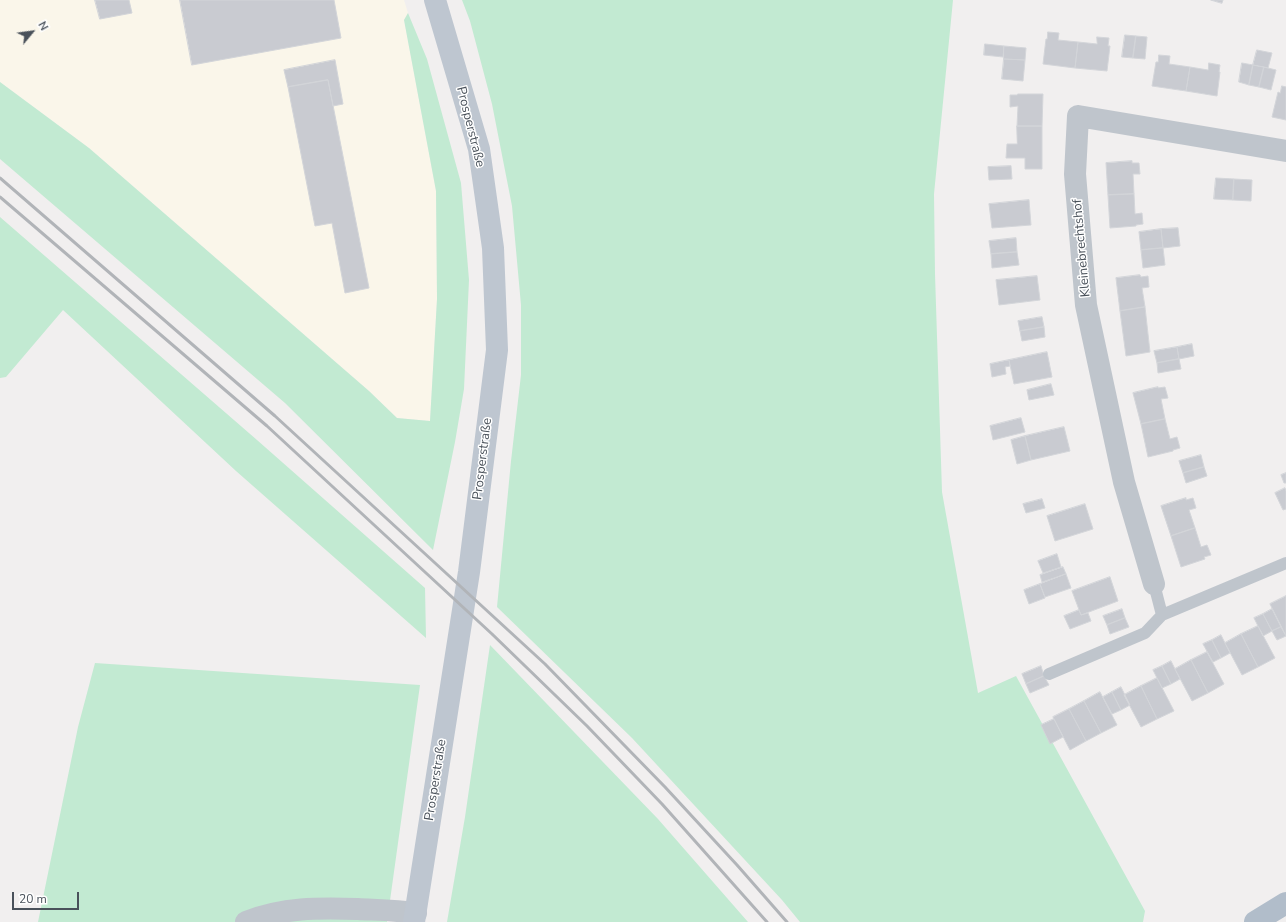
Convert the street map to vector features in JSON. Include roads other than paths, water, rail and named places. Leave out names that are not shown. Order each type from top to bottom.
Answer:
[{"type":"main road","name":"Prosperstraße","points":[[415,918],[469,572],[497,350],[493,248],[479,150],[435,0]]},
{"type":"main road","points":[[1255,922],[1286,903]]},
{"type":"street","name":"Kleinebrechtshof","points":[[1154,584],[1124,482],[1086,305],[1075,174],[1078,116],[1286,151]]},
{"type":"street","points":[[246,922],[283,911],[311,908],[400,910],[415,918]]},
{"type":"lane","points":[[1049,674],[1145,633],[1162,615],[1286,563]]},
{"type":"lane","points":[[1154,584],[1162,615]]},
{"type":"railway","points":[[0,178],[275,416],[545,664],[665,787],[787,922]]},
{"type":"railway","points":[[0,197],[267,426],[492,634],[587,726],[662,804],[767,922]]}]
